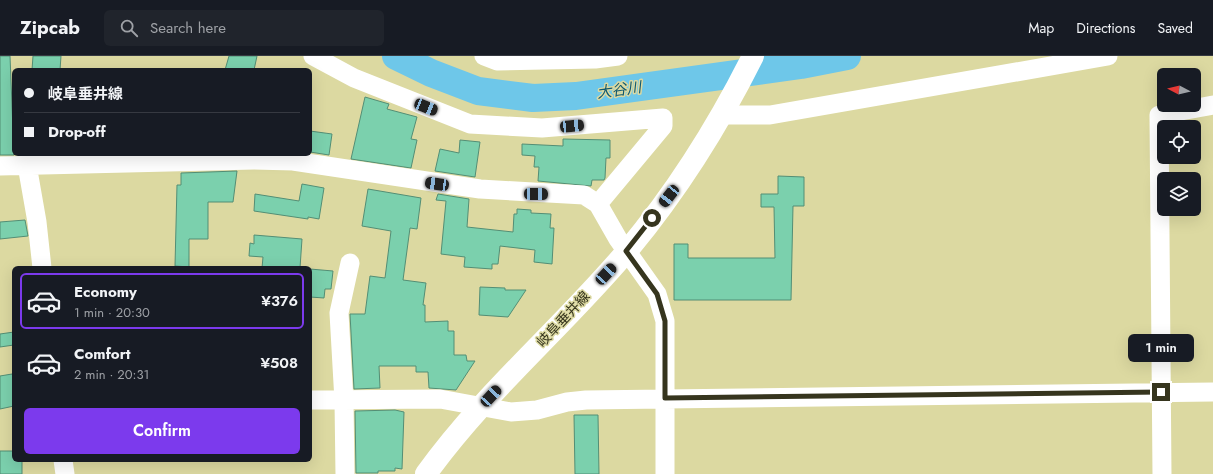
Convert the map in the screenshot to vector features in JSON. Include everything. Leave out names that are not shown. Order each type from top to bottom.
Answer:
[{"type":"main road","name":"岐阜垂井線","points":[[426,474],[481,407],[626,251],[686,174],[726,110],[754,56]]},
{"type":"street","points":[[313,56],[354,78],[470,124],[542,128],[663,118],[663,126],[598,204]]},
{"type":"street","points":[[484,56],[497,61],[611,56]]},
{"type":"street","points":[[726,110],[770,115],[1108,56]]},
{"type":"street","points":[[1162,474],[1159,115],[1213,105]]},
{"type":"street","points":[[0,166],[254,160],[293,162],[480,189],[584,195],[598,204],[626,251],[657,294],[665,321],[666,474]]},
{"type":"street","points":[[28,165],[37,222],[42,266]]},
{"type":"street","points":[[345,474],[344,401],[339,313],[350,263]]},
{"type":"street","points":[[312,400],[344,401],[440,399],[511,412],[537,410],[567,402],[586,400],[1213,392]]},
{"type":"street","points":[[63,462],[65,474]]},
{"type":"building","points":[[0,56],[10,56],[12,155],[0,155]]},
{"type":"building","points":[[33,56],[61,56],[60,68],[32,68]]},
{"type":"building","points":[[229,56],[257,56],[254,68],[226,68]]},
{"type":"building","points":[[365,97],[389,104],[387,109],[417,117],[411,139],[417,140],[411,168],[351,159]]},
{"type":"building","points":[[312,131],[332,134],[329,155],[312,152]]},
{"type":"building","points":[[563,139],[610,140],[610,158],[606,158],[604,180],[592,180],[591,186],[538,181],[539,167],[534,167],[535,156],[522,155],[522,144],[563,146]]},
{"type":"building","points":[[460,140],[480,142],[475,177],[435,171],[440,149],[459,153]]},
{"type":"building","points":[[237,171],[233,202],[208,202],[208,239],[189,239],[189,266],[175,266],[177,185],[181,185],[181,173]]},
{"type":"building","points":[[778,176],[804,177],[804,206],[793,206],[791,300],[674,300],[674,244],[688,244],[688,258],[775,258],[774,207],[761,207],[761,194],[778,194]]},
{"type":"building","points":[[302,184],[324,188],[319,219],[308,217],[308,219],[254,211],[255,194],[299,201]]},
{"type":"building","points":[[368,189],[421,198],[417,229],[410,228],[403,280],[426,283],[423,305],[425,305],[425,322],[448,321],[448,331],[454,331],[454,355],[466,355],[467,361],[475,361],[456,390],[429,388],[428,372],[416,372],[416,366],[379,366],[380,388],[354,389],[350,314],[365,314],[370,276],[385,278],[391,231],[362,226]]},
{"type":"building","points":[[438,194],[469,199],[467,227],[513,232],[514,214],[517,214],[517,209],[531,210],[531,213],[551,214],[550,228],[554,228],[552,264],[534,262],[535,250],[500,246],[498,264],[492,264],[492,269],[464,267],[465,257],[441,254],[446,201],[436,200]]},
{"type":"building","points":[[25,220],[28,236],[0,239],[0,222]]},
{"type":"building","points":[[254,235],[302,239],[300,266],[262,266],[263,257],[249,256],[250,243],[254,244]]},
{"type":"building","points":[[312,269],[333,271],[331,289],[325,289],[324,298],[312,297]]},
{"type":"building","points":[[480,287],[505,288],[505,290],[526,290],[508,317],[479,315]]},
{"type":"building","points":[[12,332],[12,345],[0,347],[0,334]]},
{"type":"building","points":[[12,374],[12,406],[0,409],[0,376]]},
{"type":"building","points":[[395,410],[404,412],[402,469],[395,468],[395,471],[378,471],[378,473],[356,473],[355,411]]},
{"type":"building","points":[[574,415],[598,415],[599,474],[575,474]]},
{"type":"building","points":[[0,451],[12,451],[12,462],[22,462],[22,474],[0,474]]},
{"type":"waterway","name":"大谷川","points":[[396,56],[431,73],[478,91],[533,98],[576,96],[801,65],[847,56]]},
{"type":"route","points":[[652,218],[626,251],[657,294],[665,321],[665,398],[1161,392]]}]
